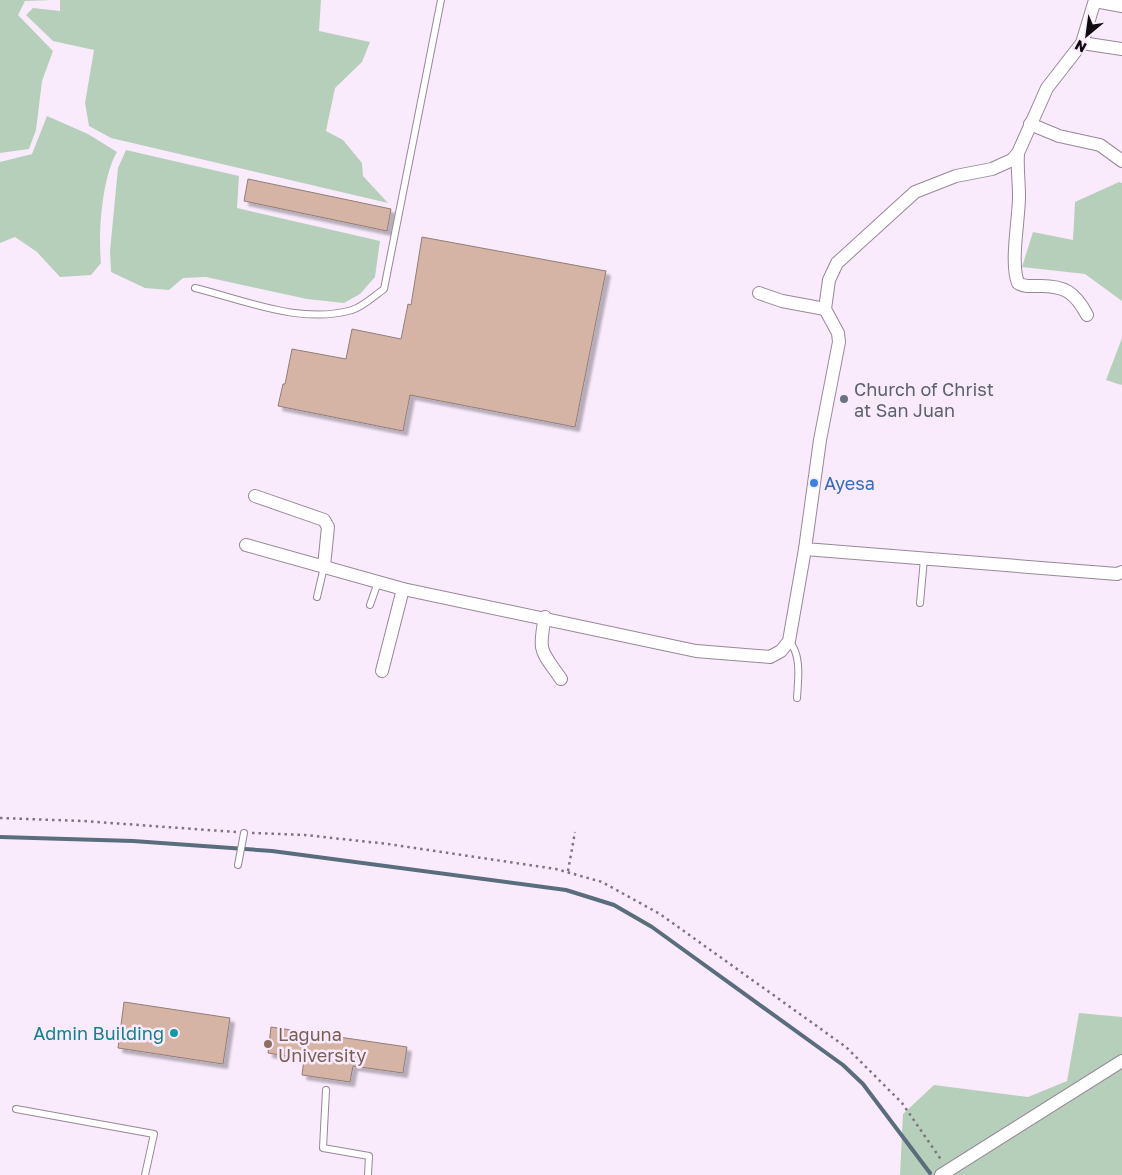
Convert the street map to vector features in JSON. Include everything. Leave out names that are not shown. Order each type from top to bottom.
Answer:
[{"type":"street","points":[[246,545],[403,589],[696,651],[770,657],[781,651],[789,641],[805,549],[820,440],[839,342],[838,333],[825,309],[829,280],[837,263],[915,192],[956,176],[992,169],[1012,160],[1018,153],[1047,88],[1082,43],[1095,0],[1122,6]]},
{"type":"street","points":[[1082,43],[1122,49]]},
{"type":"street","points":[[1030,124],[1059,136],[1100,145],[1122,161]]},
{"type":"street","points":[[1018,153],[1019,195],[1015,242],[1018,283],[1022,286],[1049,286],[1070,292],[1078,297],[1088,315]]},
{"type":"street","points":[[760,293],[782,301],[825,309]]},
{"type":"street","points":[[255,496],[324,520],[328,526],[324,566]]},
{"type":"street","points":[[805,549],[1117,574],[1122,572]]},
{"type":"street","points":[[382,671],[403,589]]},
{"type":"street","points":[[545,618],[540,642],[541,650],[561,679]]},
{"type":"street","points":[[945,1173],[1122,1061]]},
{"type":"lane","points":[[195,288],[298,314],[324,315],[354,310],[384,289],[441,0]]},
{"type":"lane","points":[[920,603],[924,558]]},
{"type":"lane","points":[[317,597],[324,566]]},
{"type":"lane","points":[[370,605],[378,582]]},
{"type":"lane","points":[[789,641],[794,646],[797,663],[796,698]]},
{"type":"lane","points":[[238,865],[244,833]]},
{"type":"lane","points":[[326,1090],[323,1148],[369,1156],[368,1175]]},
{"type":"lane","points":[[16,1109],[154,1134],[145,1175]]},
{"type":"path","points":[[0,818],[83,821],[351,839],[568,871],[602,882],[660,914],[846,1047],[902,1104],[945,1173]]},
{"type":"path","points":[[568,871],[575,832]]},
{"type":"green space","points":[[0,0],[52,0],[25,1],[18,15],[53,51],[42,81],[36,130],[29,149],[0,153]]},
{"type":"green space","points":[[60,0],[321,0],[319,31],[370,42],[362,62],[335,88],[326,131],[343,140],[362,163],[363,176],[388,203],[111,138],[89,126],[85,103],[94,50],[53,41],[26,15],[33,8],[60,11]]},
{"type":"green space","points":[[47,116],[88,134],[117,152],[108,176],[102,206],[101,263],[91,275],[60,277],[37,252],[15,237],[0,243],[0,162],[32,154]]},
{"type":"green space","points":[[126,150],[239,176],[237,208],[380,241],[375,277],[360,294],[344,303],[307,299],[206,277],[183,278],[169,290],[145,288],[111,272],[110,251],[118,168]]},
{"type":"green space","points":[[1119,182],[1122,183],[1122,301],[1085,274],[1022,267],[1033,232],[1073,240],[1075,202]]},
{"type":"green space","points":[[1122,338],[1122,384],[1121,385],[1106,380]]},
{"type":"green space","points":[[1079,1013],[1122,1017],[1122,1175],[900,1175],[903,1114],[934,1085],[1028,1097],[1067,1081]]},
{"type":"building","points":[[248,179],[391,209],[387,231],[244,201]]},
{"type":"building","points":[[422,237],[606,271],[575,427],[410,395],[403,431],[278,406],[283,384],[285,384],[292,349],[346,359],[352,329],[401,339],[408,304],[411,305]]},
{"type":"building","name":"Admin Building","points":[[124,1002],[230,1018],[223,1064],[118,1048]]},
{"type":"building","points":[[271,1027],[407,1047],[403,1073],[353,1066],[350,1082],[302,1075],[304,1059],[268,1053]]},
{"type":"waterway","points":[[0,837],[133,841],[272,851],[566,890],[614,905],[652,927],[843,1065],[863,1084],[930,1173]]},
{"type":"place","name":"Church of Christ at San Juan","points":[[844,399]]},
{"type":"place","name":"Ayesa","points":[[814,483]]},
{"type":"place","name":"Admin Building","points":[[174,1033]]},
{"type":"place","name":"Laguna University","points":[[268,1044]]}]
